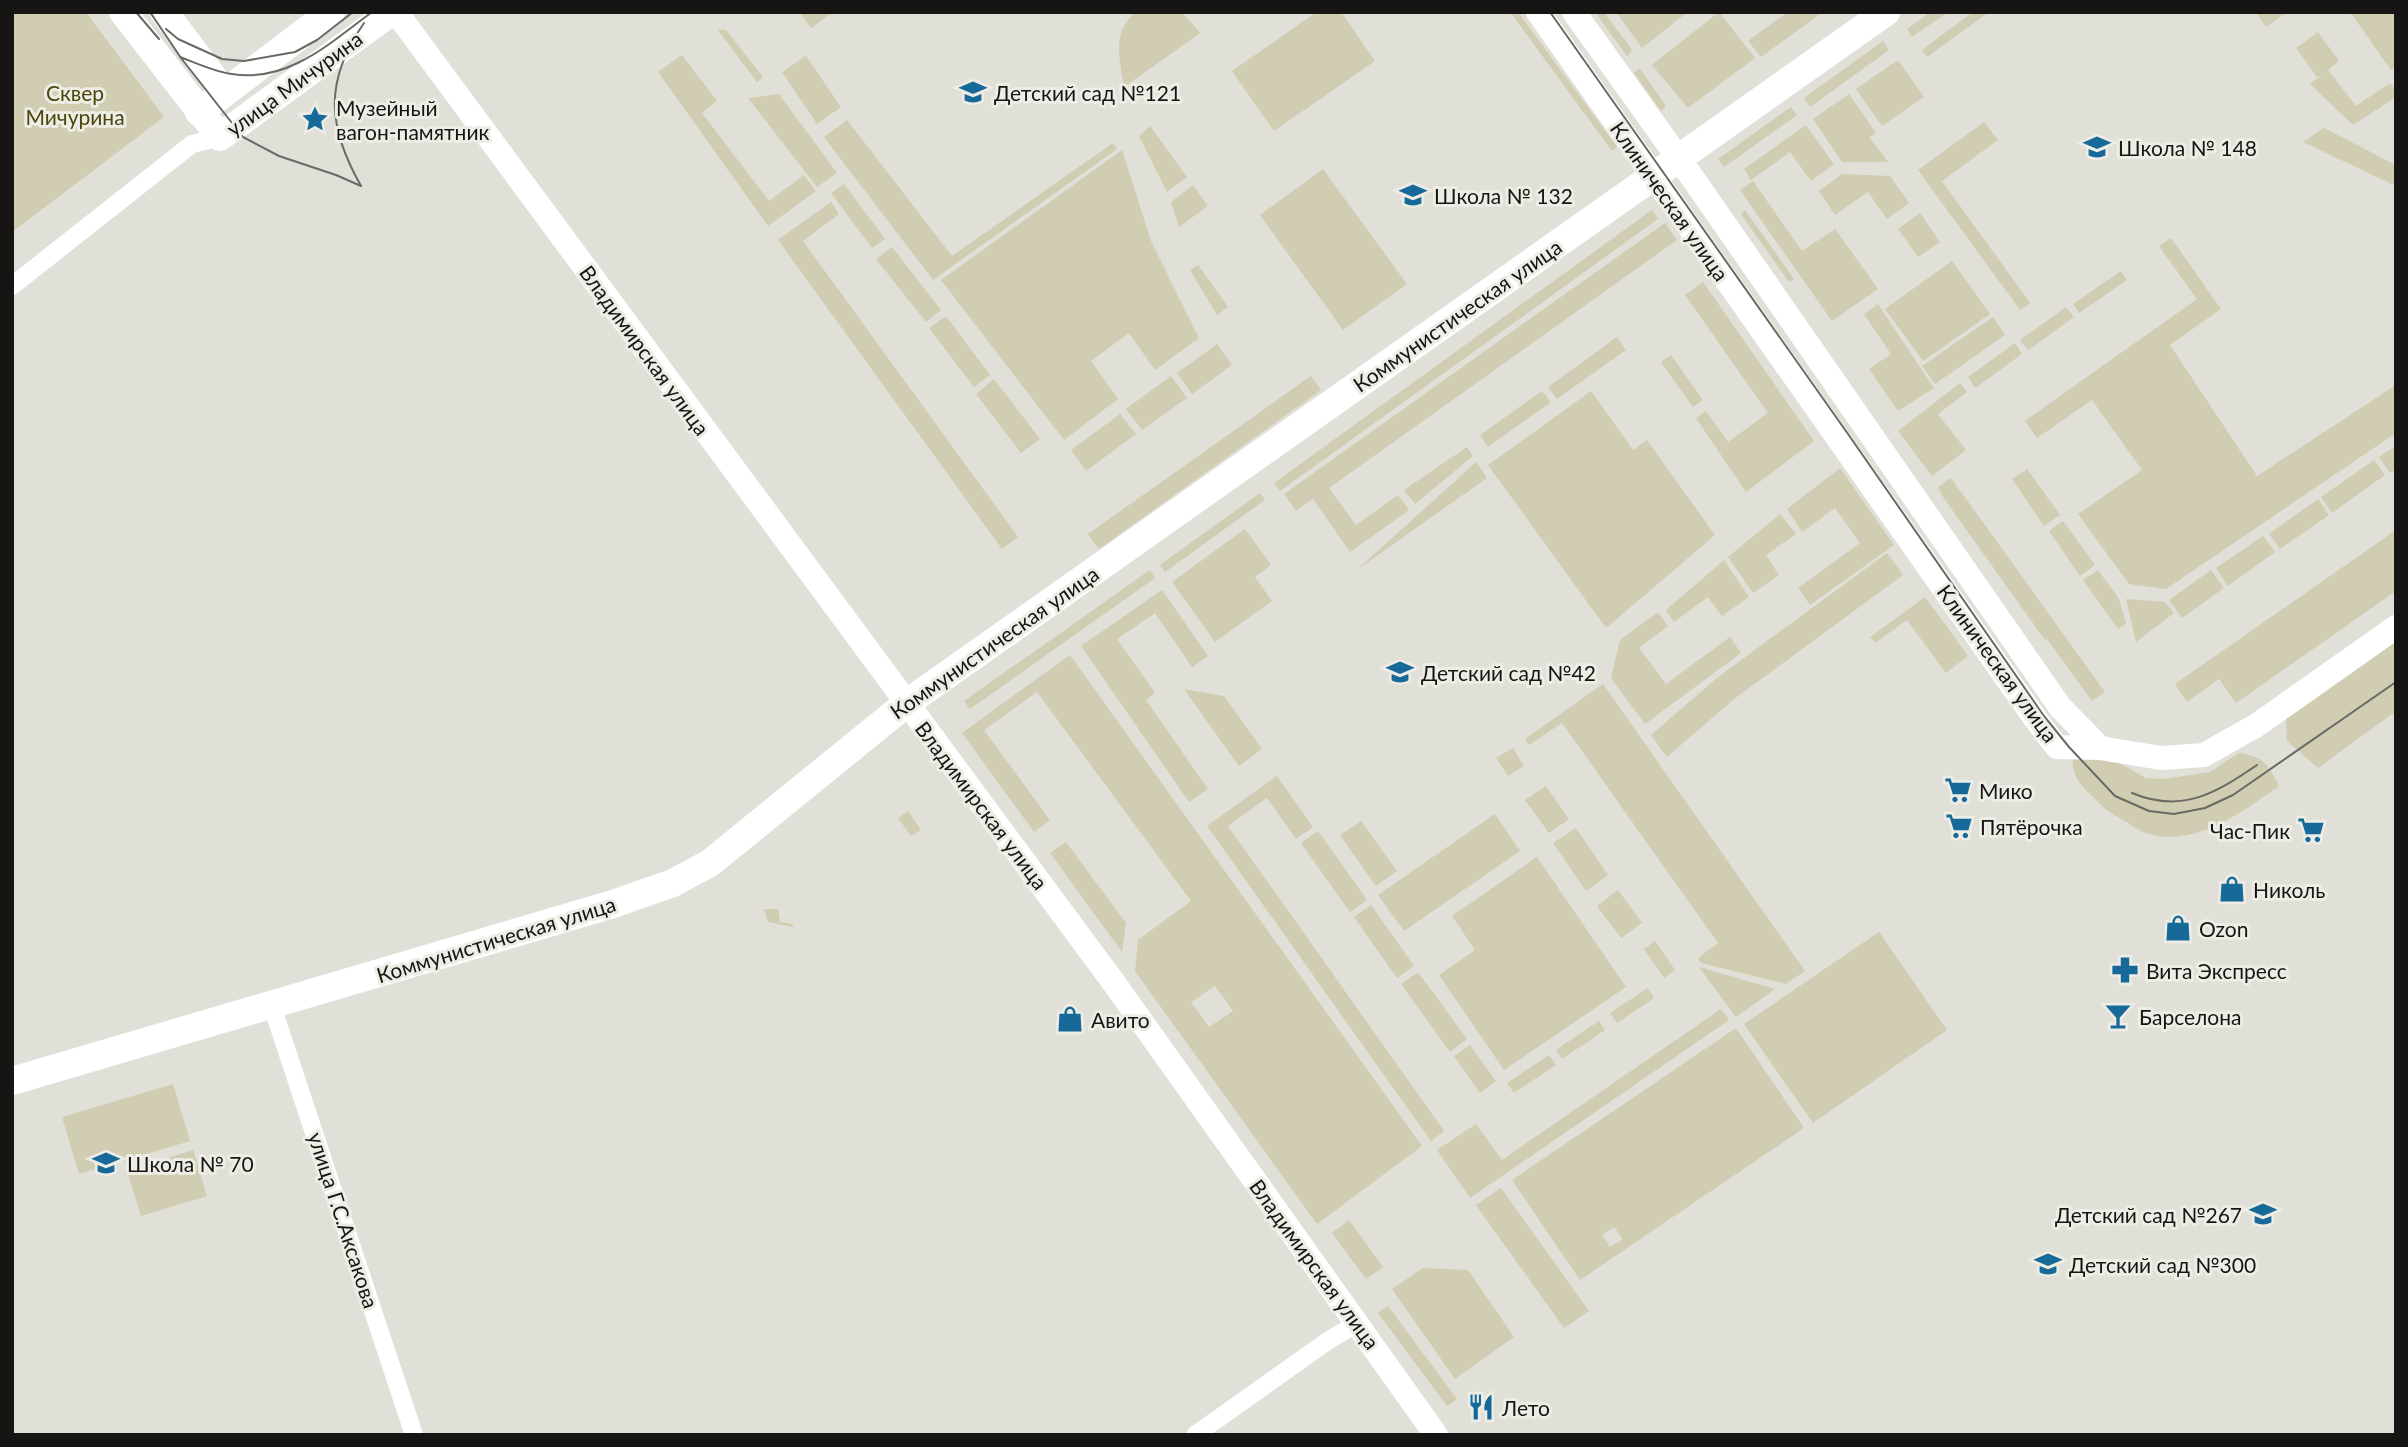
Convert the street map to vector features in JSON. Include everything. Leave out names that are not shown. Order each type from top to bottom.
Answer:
[{"type":"main road","points":[[122,12],[220,137]]},
{"type":"main road","points":[[164,12],[224,92]]},
{"type":"main road","name":"улица Мичурина","points":[[199,111],[331,12]]},
{"type":"main road","name":"улица Мичурина","points":[[220,137],[394,12]]},
{"type":"main road","name":"Коммунистическая улица","points":[[12,1081],[613,904],[673,883],[710,863],[907,703],[1886,12]]},
{"type":"street","name":"Владимирская улица","points":[[394,12],[1114,983],[1436,1435]]},
{"type":"street","name":"Клиническая улица","points":[[1538,12],[2037,721],[2057,747],[2100,748]]},
{"type":"street","name":"Клиническая улица","points":[[1574,12],[1865,423],[2060,707],[2100,748]]},
{"type":"street","name":"улица Мичурина","points":[[192,144],[199,111]]},
{"type":"street","name":"улица Мичурина","points":[[12,286],[192,144],[220,137]]},
{"type":"street","points":[[2100,748],[2161,758],[2204,755],[2257,724],[2396,627]]},
{"type":"street","name":"улица Г.С.Аксакова","points":[[272,1006],[414,1435]]},
{"type":"street","points":[[1195,1435],[1357,1323]]},
{"type":"green space","name":"Сквер Мичурина","points":[[12,12],[86,12],[164,117],[12,232]]},
{"type":"green space","points":[[799,12],[833,12],[811,28]]},
{"type":"green space","points":[[1136,12],[1182,12],[1200,33],[1124,87],[1119,57],[1120,37],[1128,20]]},
{"type":"green space","points":[[1317,12],[1341,12],[1375,61],[1274,131],[1232,71]]},
{"type":"green space","points":[[1510,12],[1518,12],[1617,147],[1612,151]]},
{"type":"green space","points":[[1595,12],[1604,12],[1632,50],[1627,56]]},
{"type":"green space","points":[[1616,12],[1684,12],[1685,14],[1642,48]]},
{"type":"green space","points":[[1719,12],[1755,58],[1688,108],[1652,65]]},
{"type":"green space","points":[[1788,12],[1823,12],[1761,57],[1748,41]]},
{"type":"green space","points":[[1931,12],[1948,12],[1912,37],[1907,29]]},
{"type":"green space","points":[[1973,12],[1989,12],[1927,57],[1922,50]]},
{"type":"green space","points":[[2256,12],[2286,12],[2286,13],[2266,27]]},
{"type":"green space","points":[[2350,12],[2396,12],[2396,67],[2391,70]]},
{"type":"green space","points":[[717,29],[726,30],[763,77],[757,82]]},
{"type":"green space","points":[[2318,32],[2339,61],[2328,70],[2356,106],[2390,83],[2396,91],[2396,97],[2353,125],[2310,84],[2324,73],[2317,77],[2296,48]]},
{"type":"green space","points":[[1883,41],[1889,50],[1810,107],[1804,98]]},
{"type":"green space","points":[[682,55],[717,101],[702,113],[769,201],[804,175],[816,191],[768,226],[658,72]]},
{"type":"green space","points":[[806,56],[841,107],[817,124],[782,72]]},
{"type":"green space","points":[[1898,60],[1924,97],[1882,126],[1856,89]]},
{"type":"green space","points":[[1640,69],[1666,106],[1661,111],[1634,73]]},
{"type":"green space","points":[[779,94],[837,173],[817,187],[748,98]]},
{"type":"green space","points":[[1849,94],[1876,133],[1869,137],[1888,162],[1842,162],[1813,119]]},
{"type":"green space","points":[[1791,107],[1797,115],[1724,167],[1718,159]]},
{"type":"green space","points":[[847,120],[952,256],[1113,143],[1117,149],[933,280],[824,137]]},
{"type":"green space","points":[[1984,122],[1998,140],[1942,181],[2030,303],[2020,310],[1918,170]]},
{"type":"green space","points":[[1806,125],[1834,164],[1811,181],[1790,152],[1751,180],[1744,169]]},
{"type":"green space","points":[[1150,126],[1187,177],[1167,192],[1139,136]]},
{"type":"green space","points":[[2324,128],[2396,165],[2396,186],[2303,142]]},
{"type":"green space","points":[[1122,150],[1151,241],[1199,338],[1155,370],[1129,333],[1091,361],[1118,399],[1064,440],[941,280]]},
{"type":"green space","points":[[1323,169],[1407,284],[1343,330],[1260,215]]},
{"type":"green space","points":[[1842,174],[1890,176],[1909,203],[1887,219],[1868,192],[1835,215],[1819,191]]},
{"type":"green space","points":[[1753,181],[1802,251],[1835,229],[1878,289],[1832,321],[1740,190]]},
{"type":"green space","points":[[844,184],[885,239],[872,248],[831,193]]},
{"type":"green space","points":[[1193,185],[1208,206],[1179,227],[1171,202]]},
{"type":"green space","points":[[831,202],[839,214],[803,241],[1018,537],[1002,549],[778,240]]},
{"type":"green space","points":[[1652,210],[1658,219],[1280,491],[1274,483]]},
{"type":"green space","points":[[1745,210],[1794,279],[1789,282],[1741,214]]},
{"type":"green space","points":[[1920,213],[1940,242],[1918,257],[1898,229]]},
{"type":"green space","points":[[1665,223],[1677,240],[1329,488],[1356,525],[1398,495],[1409,510],[1350,552],[1313,499],[1296,511],[1284,494]]},
{"type":"green space","points":[[2171,238],[2221,309],[2170,345],[2257,476],[2396,385],[2396,433],[2166,589],[2129,584],[2078,514],[2142,470],[2092,400],[2037,438],[2025,421],[2197,299],[2159,246]]},
{"type":"green space","points":[[892,247],[941,310],[926,322],[876,259]]},
{"type":"green space","points":[[1952,261],[1990,314],[1923,361],[1885,309]]},
{"type":"green space","points":[[1198,265],[1228,307],[1217,315],[1190,270]]},
{"type":"green space","points":[[2121,271],[2127,280],[2079,313],[2073,304]]},
{"type":"green space","points":[[1703,282],[1814,441],[1746,492],[1696,418],[1706,411],[1728,442],[1768,413],[1685,295]]},
{"type":"green space","points":[[1878,304],[1934,388],[1898,411],[1869,369],[1891,354],[1864,314]]},
{"type":"green space","points":[[2066,307],[2074,317],[2028,350],[2020,340]]},
{"type":"green space","points":[[946,316],[990,375],[974,387],[929,328]]},
{"type":"green space","points":[[1993,317],[2005,335],[1935,384],[1922,366]]},
{"type":"green space","points":[[1617,337],[1626,350],[1557,399],[1548,387]]},
{"type":"green space","points":[[2015,343],[2022,354],[1975,388],[1968,377]]},
{"type":"green space","points":[[1217,344],[1232,365],[1192,394],[1177,373]]},
{"type":"green space","points":[[1671,355],[1703,400],[1693,407],[1661,362]]},
{"type":"green space","points":[[1171,376],[1187,398],[1142,430],[1126,409]]},
{"type":"green space","points":[[1311,376],[1321,390],[1099,549],[1088,534]]},
{"type":"green space","points":[[994,379],[1040,439],[1021,453],[976,394]]},
{"type":"green space","points":[[1960,383],[1967,392],[1938,414],[1966,450],[1932,476],[1898,431]]},
{"type":"green space","points":[[1542,391],[1551,402],[1488,447],[1480,435]]},
{"type":"green space","points":[[1591,391],[1633,450],[1647,440],[1715,535],[1606,628],[1488,465]]},
{"type":"green space","points":[[1120,414],[1136,434],[1086,471],[1071,450]]},
{"type":"green space","points":[[2396,446],[2396,469],[2390,473],[2379,457]]},
{"type":"green space","points":[[1467,447],[1473,456],[1415,504],[1404,490]]},
{"type":"green space","points":[[2374,460],[2385,475],[2332,513],[2321,497]]},
{"type":"green space","points":[[1476,462],[1487,478],[1358,569]]},
{"type":"green space","points":[[1840,468],[1894,545],[1810,605],[1798,588],[1860,543],[1835,508],[1802,532],[1787,509]]},
{"type":"green space","points":[[2027,469],[2060,515],[2044,526],[2012,479]]},
{"type":"green space","points":[[1951,478],[2105,692],[2092,701],[1943,497],[1938,487]]},
{"type":"green space","points":[[1260,493],[1265,500],[1165,572],[1160,565]]},
{"type":"green space","points":[[2318,499],[2329,515],[2280,549],[2269,534]]},
{"type":"green space","points":[[1780,514],[1796,534],[1766,555],[1779,575],[1753,593],[1728,557]]},
{"type":"green space","points":[[2063,521],[2095,565],[2080,576],[2049,531]]},
{"type":"green space","points":[[1245,529],[1271,565],[1255,577],[1272,601],[1215,642],[1172,582]]},
{"type":"green space","points":[[2396,530],[2396,591],[2236,703],[2219,679],[2187,702],[2175,684]]},
{"type":"green space","points":[[2263,536],[2275,552],[2228,586],[2216,568]]},
{"type":"green space","points":[[1887,553],[1903,575],[1734,699],[1667,757],[1651,735],[1718,677]]},
{"type":"green space","points":[[1724,560],[1749,597],[1722,616],[1708,597],[1674,622],[1666,610]]},
{"type":"green space","points":[[1150,570],[1155,578],[970,709],[964,701]]},
{"type":"green space","points":[[2098,570],[2119,599],[2126,624],[2118,629],[2083,580]]},
{"type":"green space","points":[[2211,570],[2224,588],[2182,618],[2169,600]]},
{"type":"green space","points":[[1162,590],[1208,656],[1192,667],[1155,613],[1117,639],[1155,693],[1146,700],[1208,789],[1189,802],[1081,646]]},
{"type":"green space","points":[[1925,597],[1968,656],[1946,673],[1907,620],[1875,643],[1870,637]]},
{"type":"green space","points":[[2126,599],[2165,602],[2174,613],[2136,642]]},
{"type":"green space","points":[[1658,612],[1668,626],[1639,648],[1666,684],[1730,637],[1741,653],[1645,724],[1611,678],[1620,640]]},
{"type":"green space","points":[[2396,639],[2396,711],[2318,768],[2287,741],[2286,717]]},
{"type":"green space","points":[[1070,655],[1422,1146],[1317,1224],[1135,971],[1138,940],[1191,901],[1037,692],[984,730],[1050,820],[1034,832],[962,733]],"holes":[[[1215,986],[1233,1011],[1209,1027],[1191,1002]]]},
{"type":"green space","points":[[1603,684],[1805,971],[1786,984],[1701,963],[1698,958],[1718,943],[1562,723],[1529,745],[1525,739]]},
{"type":"green space","points":[[1184,689],[1224,696],[1262,749],[1239,766]]},
{"type":"green space","points":[[1513,748],[1524,766],[1508,776],[1496,758]]},
{"type":"green space","points":[[2239,753],[2265,763],[2279,786],[2233,817],[2199,832],[2182,836],[2164,837],[2138,830],[2099,804],[2082,785],[2073,768],[2073,754],[2114,760],[2146,778],[2164,779],[2210,772]]},
{"type":"green space","points":[[1277,776],[1313,827],[1296,839],[1267,798],[1228,826],[1444,1131],[1431,1141],[1207,826]]},
{"type":"green space","points":[[1546,786],[1569,819],[1549,833],[1525,800]]},
{"type":"green space","points":[[908,811],[921,830],[911,836],[898,818]]},
{"type":"green space","points":[[1495,814],[1520,851],[1404,931],[1378,895]]},
{"type":"green space","points":[[1361,821],[1397,871],[1376,886],[1340,835]]},
{"type":"green space","points":[[1576,828],[1608,875],[1586,891],[1553,843]]},
{"type":"green space","points":[[1318,831],[1367,900],[1350,912],[1301,843]]},
{"type":"green space","points":[[1066,842],[1126,923],[1122,952],[1050,853]]},
{"type":"green space","points":[[1537,857],[1626,987],[1504,1070],[1439,975],[1475,950],[1452,916]]},
{"type":"green space","points":[[1618,890],[1642,923],[1621,938],[1597,906]]},
{"type":"green space","points":[[1371,905],[1414,966],[1397,978],[1354,917]]},
{"type":"green space","points":[[764,909],[778,909],[780,922],[793,924],[793,927],[768,922]]},
{"type":"green space","points":[[1879,932],[1947,1030],[1813,1123],[1744,1024]]},
{"type":"green space","points":[[1655,941],[1675,970],[1664,978],[1644,949]]},
{"type":"green space","points":[[1699,967],[1775,989],[1736,1017]]},
{"type":"green space","points":[[1418,972],[1467,1039],[1450,1052],[1401,984]]},
{"type":"green space","points":[[1648,988],[1654,998],[1617,1023],[1610,1013]]},
{"type":"green space","points":[[1721,1009],[1729,1020],[1470,1198],[1437,1150],[1476,1124],[1502,1160]]},
{"type":"green space","points":[[1599,1021],[1605,1030],[1562,1059],[1556,1050]]},
{"type":"green space","points":[[1736,1028],[1804,1128],[1580,1280],[1512,1180]],"holes":[[[1614,1227],[1623,1239],[1610,1247],[1602,1235]]]},
{"type":"green space","points":[[1470,1045],[1496,1081],[1480,1093],[1454,1056]]},
{"type":"green space","points":[[1549,1055],[1556,1065],[1514,1093],[1507,1083]]},
{"type":"green space","points":[[173,1084],[190,1141],[79,1174],[62,1117]]},
{"type":"green space","points":[[193,1150],[207,1196],[141,1216],[127,1171]]},
{"type":"green space","points":[[1501,1188],[1589,1311],[1564,1328],[1476,1205]]},
{"type":"green space","points":[[1349,1220],[1383,1267],[1366,1279],[1332,1233]]},
{"type":"green space","points":[[1423,1268],[1468,1270],[1514,1337],[1455,1379],[1392,1289]]},
{"type":"green space","points":[[1388,1306],[1457,1399],[1447,1406],[1378,1313]]},
{"type":"tram line","points":[[136,12],[159,39]]},
{"type":"tram line","points":[[150,12],[181,58],[243,137],[279,156],[361,186]]},
{"type":"tram line","points":[[166,29],[178,39],[222,59],[244,61],[295,52],[317,40],[353,12]]},
{"type":"tram line","points":[[180,57],[226,73],[252,75],[272,72],[290,67],[324,48],[372,12]]},
{"type":"tram line","points":[[1550,12],[2044,716],[2115,796],[2149,811],[2174,814],[2205,808],[2233,795],[2396,682]]},
{"type":"tram line","points":[[361,186],[341,143],[335,104],[342,64],[364,23]]},
{"type":"tram line","points":[[2132,793],[2150,799],[2183,801],[2213,792],[2257,765]]},
{"type":"place","name":"Детский сад №121","points":[[973,92]]},
{"type":"place","name":"Музейный вагон-памятник","points":[[315,119]]},
{"type":"place","name":"Школа № 148","points":[[2097,147]]},
{"type":"place","name":"Школа № 132","points":[[1413,195]]},
{"type":"place","name":"Детский сад №42","points":[[1400,672]]},
{"type":"place","name":"Мико","points":[[1958,790]]},
{"type":"place","name":"Пятёрочка","points":[[1959,826]]},
{"type":"place","name":"Час-Пик","points":[[2311,830]]},
{"type":"place","name":"Николь","points":[[2232,889]]},
{"type":"place","name":"Ozon","points":[[2178,928]]},
{"type":"place","name":"Вита Экспресс","points":[[2125,970]]},
{"type":"place","name":"Барселона","points":[[2118,1016]]},
{"type":"place","name":"Авито","points":[[1070,1019]]},
{"type":"place","name":"Школа № 70","points":[[106,1163]]},
{"type":"place","name":"Детский сад №267","points":[[2263,1214]]},
{"type":"place","name":"Детский сад №300","points":[[2048,1264]]},
{"type":"place","name":"Лето","points":[[1481,1407]]}]
